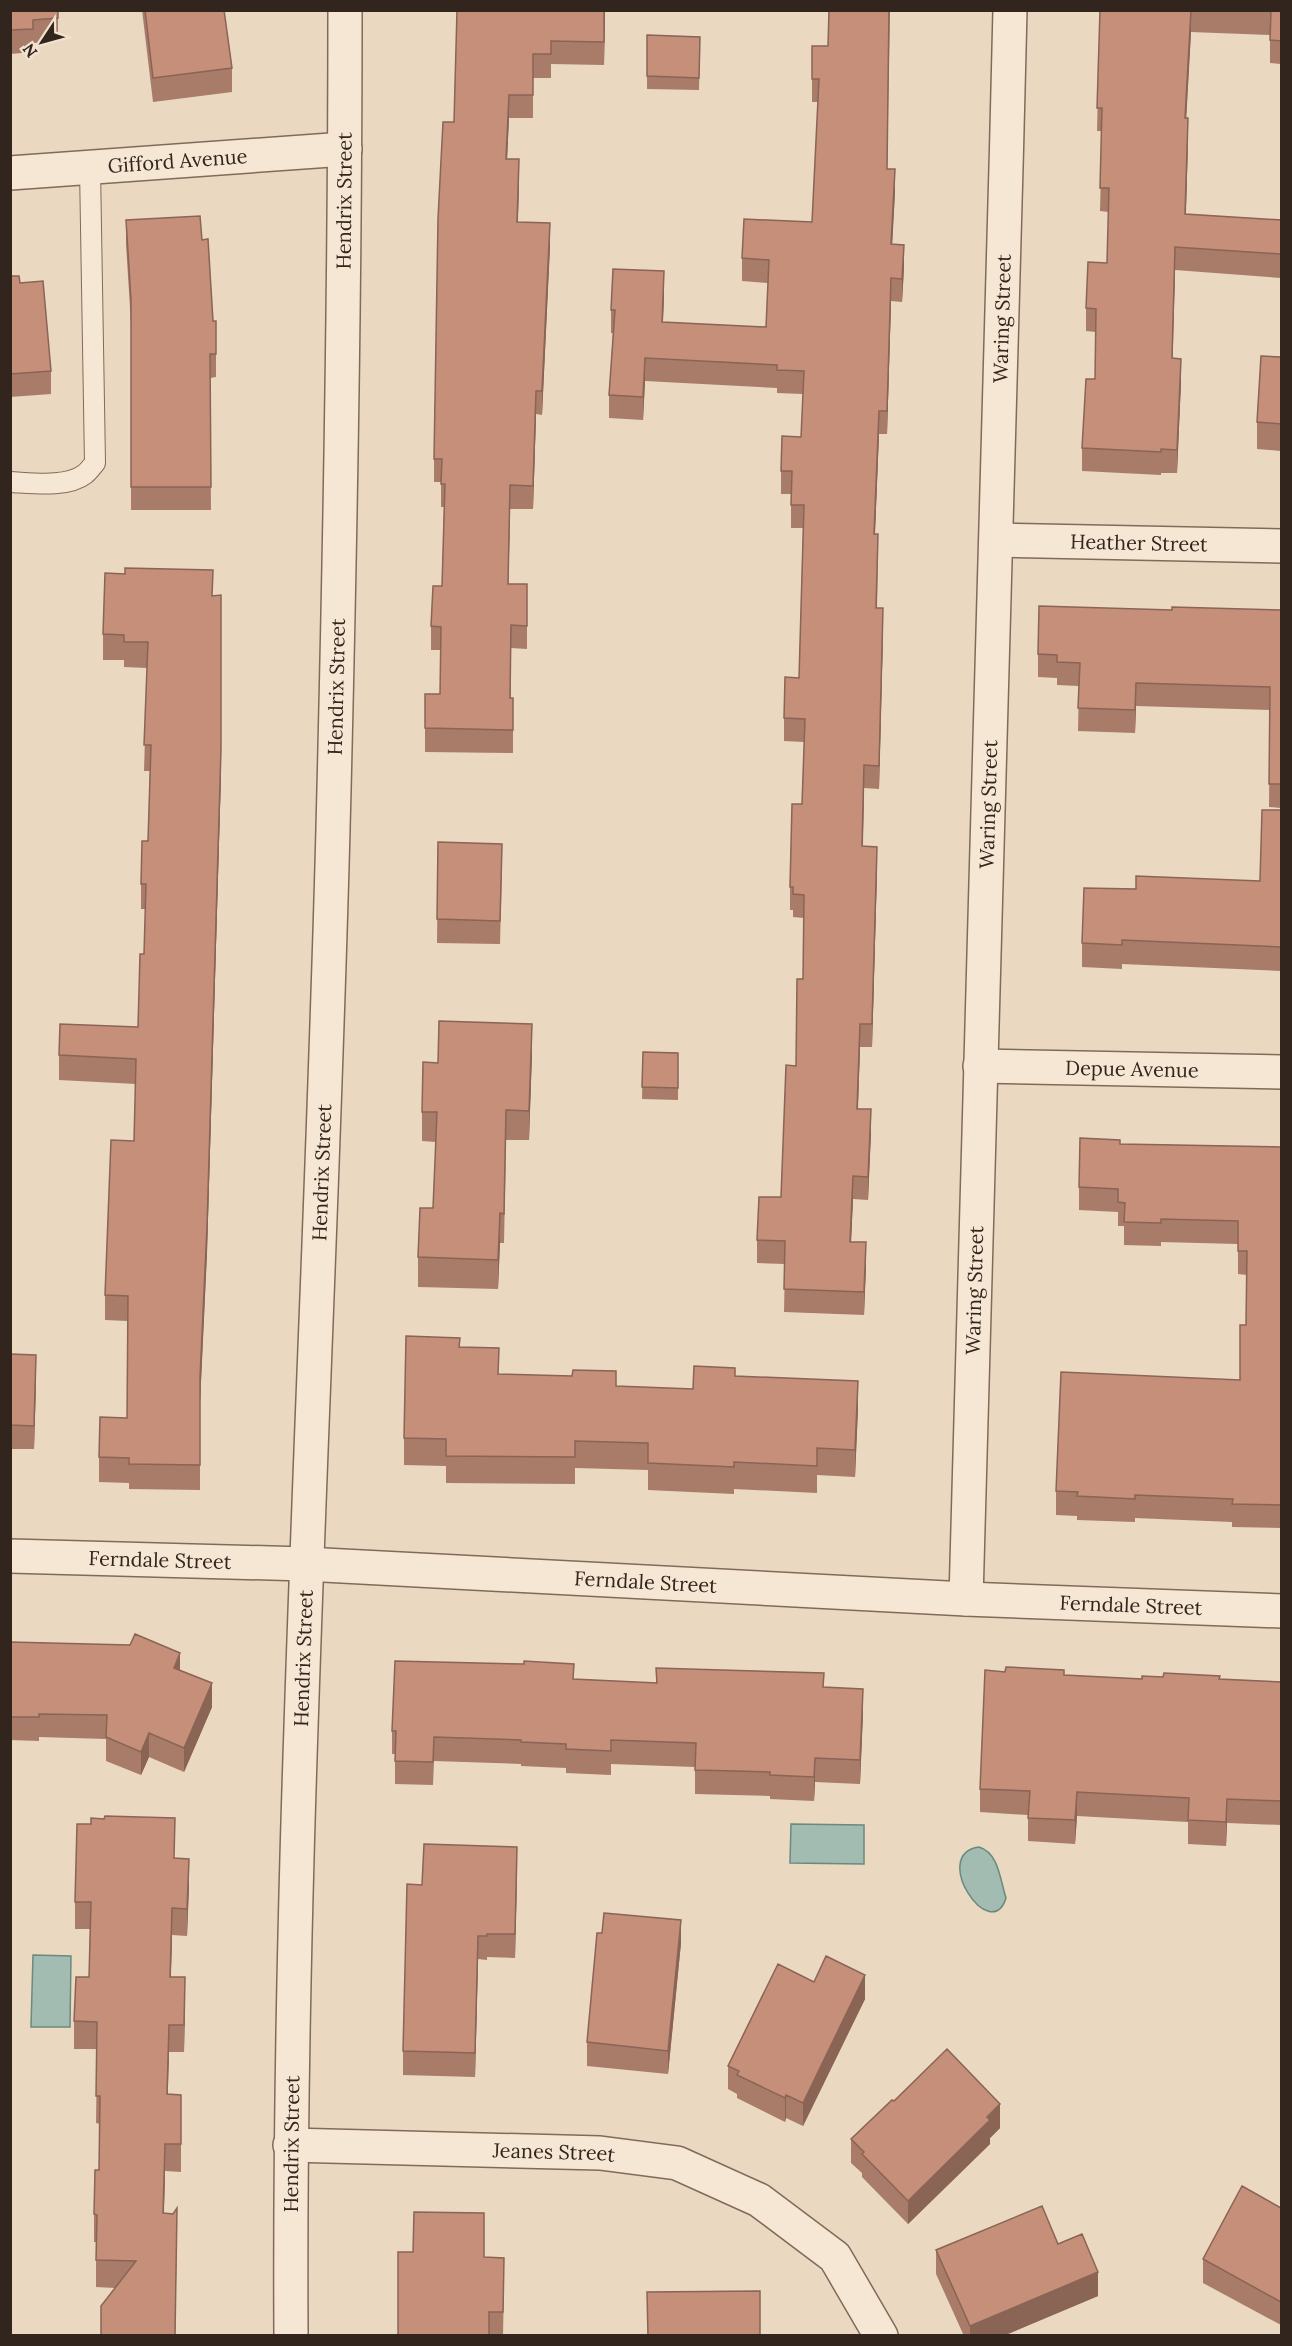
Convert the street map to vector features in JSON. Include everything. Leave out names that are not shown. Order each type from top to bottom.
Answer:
[{"type":"street","name":"Hendrix Street","points":[[291,2336],[290,2145],[305,1564],[333,830],[345,149],[345,10]]},
{"type":"street","name":"Waring Street","points":[[966,1599],[980,1066],[998,540],[1010,10]]},
{"type":"street","name":"Gifford Avenue","points":[[10,173],[345,149]]},
{"type":"street","name":"Heather Street","points":[[998,540],[1281,546]]},
{"type":"street","name":"Depue Avenue","points":[[980,1066],[1281,1072]]},
{"type":"street","name":"Ferndale Street","points":[[10,1556],[305,1564],[966,1599],[1281,1611]]},
{"type":"street","name":"Jeanes Street","points":[[290,2145],[600,2153],[677,2163],[759,2200],[835,2257],[881,2336]]},
{"type":"lane","points":[[10,482],[50,483],[70,480],[85,474],[95,463],[90,168]]},
{"type":"shaded area","points":[[791,1824],[864,1825],[864,1864],[790,1863]]},
{"type":"shaded area","points":[[979,1847],[991,1855],[1000,1876],[1006,1898],[998,1910],[988,1911],[978,1905],[968,1893],[962,1879],[960,1865],[965,1853]]},
{"type":"shaded area","points":[[33,1955],[71,1956],[70,2027],[31,2027]]},
{"type":"building","points":[[10,10],[58,10],[58,18],[33,20],[33,29],[10,30]]},
{"type":"building","points":[[145,10],[224,10],[232,68],[153,78]]},
{"type":"building","points":[[457,10],[604,10],[604,42],[551,41],[551,54],[533,54],[533,95],[509,95],[506,159],[519,159],[517,222],[550,223],[542,391],[536,391],[533,486],[510,485],[508,584],[527,584],[527,626],[511,625],[510,698],[513,698],[513,730],[425,728],[425,694],[440,694],[441,627],[431,626],[433,586],[442,586],[445,484],[441,484],[442,459],[434,459],[438,219],[443,122],[454,122]]},
{"type":"building","points":[[829,10],[889,10],[887,169],[895,169],[891,244],[904,245],[902,279],[891,278],[887,411],[879,411],[874,534],[878,534],[876,608],[883,608],[879,766],[864,765],[862,846],[877,847],[872,1024],[860,1024],[857,1109],[871,1109],[868,1177],[853,1176],[850,1242],[866,1242],[864,1292],[784,1289],[785,1241],[757,1240],[759,1197],[781,1197],[786,1065],[796,1066],[797,979],[803,979],[804,895],[793,894],[793,887],[790,887],[792,804],[802,804],[805,719],[784,718],[785,677],[799,678],[804,505],[791,505],[792,471],[781,471],[782,436],[801,437],[804,371],[777,370],[777,365],[645,358],[643,397],[609,395],[615,310],[611,310],[613,269],[664,271],[662,322],[766,327],[769,260],[742,258],[744,219],[812,222],[819,79],[812,79],[812,46],[828,46]]},
{"type":"building","points":[[1100,10],[1191,10],[1185,118],[1188,118],[1185,214],[1281,220],[1281,254],[1175,247],[1172,358],[1181,359],[1177,450],[1161,449],[1161,452],[1082,448],[1086,379],[1095,379],[1096,309],[1086,308],[1088,262],[1107,263],[1109,188],[1100,188],[1102,108],[1097,108]]},
{"type":"building","points":[[1250,10],[1281,10],[1281,41],[1270,40],[1271,11]]},
{"type":"building","points":[[647,35],[700,37],[699,78],[647,76]]},
{"type":"building","points":[[200,216],[202,240],[208,239],[213,321],[216,321],[216,354],[210,354],[211,487],[131,487],[131,300],[126,220]]},
{"type":"building","points":[[10,276],[19,276],[20,283],[43,281],[51,371],[10,374]]},
{"type":"building","points":[[1261,356],[1281,357],[1281,424],[1257,422]]},
{"type":"building","points":[[125,568],[213,570],[212,596],[221,595],[221,749],[207,1227],[200,1378],[200,1465],[129,1464],[129,1458],[99,1457],[100,1417],[127,1418],[128,1296],[105,1295],[111,1140],[134,1141],[136,1059],[59,1055],[60,1024],[138,1027],[140,954],[144,954],[146,884],[141,884],[142,841],[148,841],[151,745],[144,745],[148,642],[124,642],[124,635],[103,634],[105,573],[125,574]]},
{"type":"building","points":[[1039,606],[1172,610],[1172,607],[1281,610],[1281,784],[1269,784],[1270,687],[1136,683],[1135,710],[1078,708],[1080,663],[1057,662],[1057,655],[1038,654]]},
{"type":"building","points":[[1262,810],[1281,810],[1281,947],[1122,940],[1122,945],[1082,943],[1084,888],[1136,889],[1136,876],[1260,881]]},
{"type":"building","points":[[438,842],[502,844],[500,921],[437,919]]},
{"type":"building","points":[[439,1021],[532,1024],[529,1111],[506,1110],[504,1214],[500,1213],[498,1260],[418,1257],[420,1208],[433,1208],[437,1112],[422,1112],[423,1062],[438,1063]]},
{"type":"building","points":[[643,1052],[678,1053],[678,1088],[642,1087]]},
{"type":"building","points":[[1080,1138],[1120,1140],[1120,1144],[1281,1147],[1281,1505],[1232,1504],[1233,1499],[1135,1495],[1135,1499],[1077,1496],[1078,1492],[1056,1491],[1061,1372],[1240,1380],[1240,1325],[1246,1325],[1247,1251],[1238,1251],[1238,1221],[1161,1219],[1161,1223],[1124,1222],[1125,1203],[1118,1202],[1118,1189],[1079,1187]]},
{"type":"building","points":[[406,1336],[460,1338],[459,1347],[499,1348],[498,1374],[572,1376],[573,1370],[616,1371],[616,1386],[693,1389],[694,1366],[735,1368],[735,1376],[858,1381],[855,1450],[817,1448],[817,1466],[734,1462],[734,1467],[648,1463],[648,1443],[575,1441],[575,1457],[446,1456],[446,1439],[404,1438]]},
{"type":"building","points":[[10,1354],[36,1355],[34,1426],[10,1425]]},
{"type":"building","points":[[135,1634],[180,1653],[174,1668],[212,1683],[184,1748],[149,1733],[141,1752],[106,1737],[107,1715],[39,1714],[39,1717],[10,1717],[10,1642],[130,1645]]},
{"type":"building","points":[[395,1661],[524,1664],[524,1661],[574,1664],[573,1679],[657,1683],[656,1668],[824,1673],[823,1687],[863,1689],[860,1760],[815,1758],[814,1777],[770,1775],[770,1772],[695,1770],[696,1743],[611,1740],[611,1751],[566,1749],[566,1744],[521,1742],[521,1740],[434,1737],[433,1762],[395,1761],[396,1731],[392,1731]]},
{"type":"building","points":[[1006,1667],[1064,1670],[1064,1675],[1142,1679],[1142,1676],[1163,1677],[1164,1673],[1281,1682],[1281,1801],[1227,1799],[1226,1822],[1188,1820],[1189,1798],[1077,1792],[1075,1820],[1028,1818],[1030,1791],[980,1789],[985,1670],[1005,1672]]},
{"type":"building","points":[[105,1816],[175,1818],[174,1858],[189,1859],[187,1909],[172,1908],[170,1977],[185,1977],[184,2025],[169,2025],[167,2094],[181,2095],[181,2144],[165,2144],[163,2213],[173,2214],[177,2208],[175,2336],[101,2336],[101,2306],[136,2261],[96,2260],[95,2170],[99,2170],[100,2096],[96,2096],[97,2022],[74,2021],[76,1977],[89,1977],[91,1902],[75,1902],[77,1824],[91,1824],[91,1818],[104,1819]]},
{"type":"building","points":[[424,1844],[517,1847],[515,1934],[478,1936],[475,2053],[403,2051],[407,1884],[422,1885]]},
{"type":"building","points":[[604,1913],[681,1920],[668,2051],[587,2042],[597,1933],[602,1933]]},
{"type":"building","points":[[826,1956],[865,1975],[803,2103],[786,2095],[785,2098],[737,2075],[739,2071],[728,2066],[778,1964],[814,1982]]},
{"type":"building","points":[[947,2049],[1000,2104],[987,2117],[990,2120],[908,2201],[862,2154],[864,2152],[851,2139]]},
{"type":"building","points":[[1242,2186],[1281,2208],[1281,2302],[1203,2259]]},
{"type":"building","points":[[1042,2206],[1058,2244],[1082,2234],[1098,2272],[970,2326],[936,2250]]},
{"type":"building","points":[[414,2212],[484,2213],[484,2257],[504,2258],[503,2312],[489,2312],[489,2336],[398,2336],[398,2252],[413,2252]]},
{"type":"building","points":[[760,2291],[760,2336],[648,2336],[647,2292]]}]
